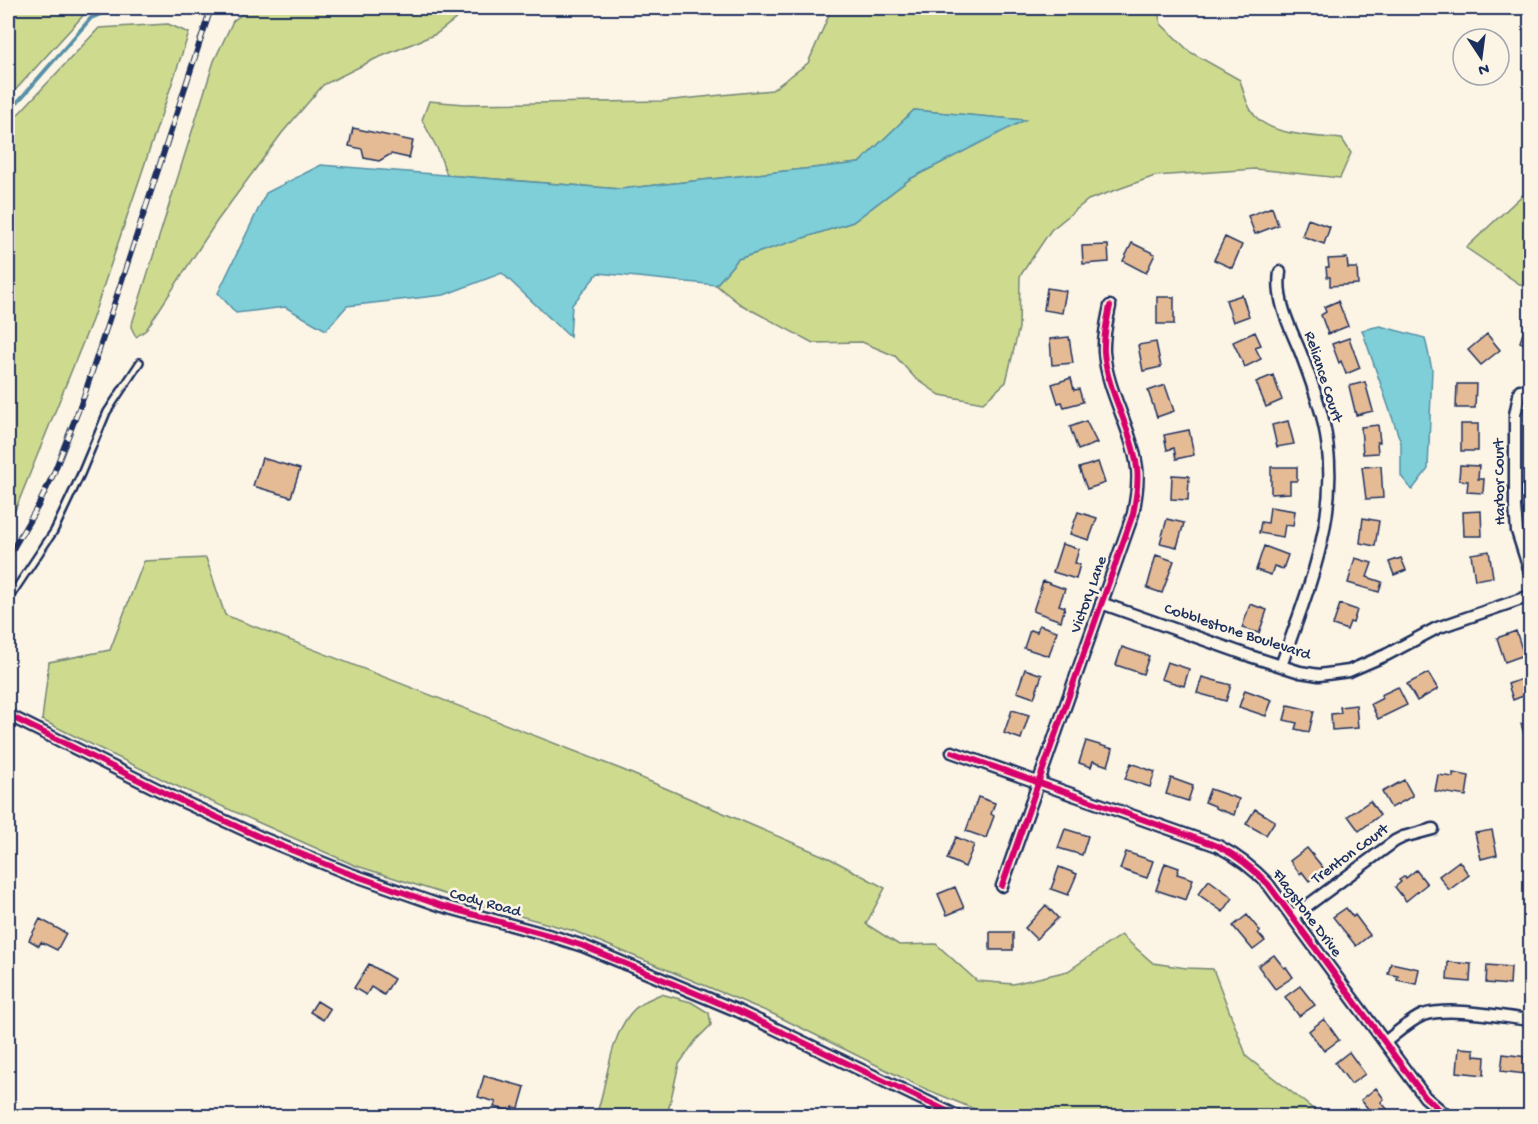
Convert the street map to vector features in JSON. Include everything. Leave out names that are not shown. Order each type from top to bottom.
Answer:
[{"type":"street","name":"Reliance Court","points":[[1280,272],[1278,285],[1281,305],[1322,416],[1329,464],[1329,511],[1323,542],[1281,666]]},
{"type":"street","name":"Victory Lane","points":[[1002,886],[1133,514],[1138,490],[1137,468],[1128,431],[1110,381],[1104,352],[1110,306]]},
{"type":"street","name":"Harbor Court","points":[[1520,390],[1515,415],[1515,507],[1517,531],[1530,572]]},
{"type":"street","name":"Cobblestone Boulevard","points":[[1101,603],[1281,666],[1319,675],[1349,672],[1437,628],[1530,596]]},
{"type":"street","name":"Cody Road","points":[[8,715],[173,797],[273,842],[345,872],[439,905],[583,946],[738,1011],[957,1116]]},
{"type":"street","name":"Flagstone Drive","points":[[952,752],[1218,846],[1256,871],[1292,916],[1425,1097],[1448,1116]]},
{"type":"street","name":"Trenton Court","points":[[1292,916],[1403,837],[1433,829]]},
{"type":"street","points":[[1385,1042],[1413,1021],[1435,1012],[1530,1020]]},
{"type":"lane","points":[[8,600],[54,531],[108,412],[140,362]]},
{"type":"green space","points":[[8,8],[90,8],[8,98]]},
{"type":"green space","points":[[250,8],[470,8],[436,34],[375,59],[323,85],[282,133],[217,221],[146,330],[136,337],[131,327],[214,61],[233,21]]},
{"type":"green space","points":[[832,8],[1157,8],[1161,24],[1190,52],[1240,80],[1251,110],[1265,124],[1285,132],[1342,139],[1351,153],[1340,178],[1255,169],[1155,176],[1088,200],[1051,230],[1020,276],[1019,328],[1006,382],[983,403],[940,395],[915,378],[895,356],[862,342],[813,343],[740,304],[716,285],[738,259],[853,222],[910,179],[1023,120],[914,110],[859,163],[620,189],[447,175],[437,148],[422,120],[429,101],[464,104],[663,101],[772,90],[808,63]]},
{"type":"green space","points":[[168,24],[189,33],[92,320],[16,508],[8,522],[8,125],[99,28]]},
{"type":"green space","points":[[1530,188],[1530,291],[1466,248]]},
{"type":"green space","points":[[206,558],[225,615],[623,770],[831,859],[885,888],[866,924],[899,945],[936,944],[977,981],[1013,984],[1068,971],[1121,935],[1153,963],[1213,969],[1247,1057],[1322,1116],[991,1116],[921,1087],[773,1014],[574,931],[469,902],[354,865],[172,784],[42,720],[49,662],[110,650],[144,561]]},
{"type":"green space","points":[[661,994],[691,1002],[709,1013],[711,1025],[696,1040],[679,1064],[667,1116],[596,1116],[613,1050],[623,1025],[637,1007]]},
{"type":"water","points":[[914,110],[1025,120],[910,179],[853,222],[738,259],[716,285],[598,273],[572,305],[570,337],[502,273],[444,295],[347,306],[326,330],[285,307],[236,313],[218,293],[266,193],[321,165],[620,189],[859,163]]},
{"type":"water","points":[[1380,326],[1425,338],[1432,369],[1428,469],[1412,490],[1401,476],[1401,443],[1362,330]]},
{"type":"building","points":[[353,128],[413,141],[409,158],[391,154],[379,161],[364,158],[362,149],[349,146]]},
{"type":"building","points":[[1272,207],[1278,225],[1255,234],[1248,216]]},
{"type":"building","points":[[1308,219],[1330,227],[1324,244],[1302,236]]},
{"type":"building","points":[[1225,237],[1242,245],[1232,268],[1214,260]]},
{"type":"building","points":[[1132,243],[1155,254],[1146,273],[1123,261]]},
{"type":"building","points":[[1108,245],[1109,262],[1083,264],[1082,246]]},
{"type":"building","points":[[1347,258],[1348,268],[1357,268],[1358,284],[1330,286],[1330,277],[1327,277],[1326,267],[1329,267],[1328,259]]},
{"type":"building","points":[[1047,288],[1066,291],[1062,313],[1044,310]]},
{"type":"building","points":[[1242,295],[1249,316],[1233,322],[1226,300]]},
{"type":"building","points":[[1157,297],[1174,297],[1174,324],[1157,324]]},
{"type":"building","points":[[1338,301],[1348,326],[1328,334],[1321,315],[1326,312],[1324,307]]},
{"type":"building","points":[[1525,327],[1530,329],[1530,346],[1520,342]]},
{"type":"building","points":[[1255,332],[1261,345],[1255,347],[1261,359],[1245,367],[1233,342]]},
{"type":"building","points":[[1487,334],[1500,350],[1481,365],[1468,350]]},
{"type":"building","points":[[1069,337],[1073,363],[1052,365],[1050,339]]},
{"type":"building","points":[[1349,338],[1360,368],[1346,374],[1332,344]]},
{"type":"building","points":[[1156,342],[1161,367],[1143,371],[1138,345]]},
{"type":"building","points":[[1273,375],[1282,400],[1266,407],[1256,382]]},
{"type":"building","points":[[1071,378],[1074,390],[1079,389],[1083,402],[1064,407],[1062,402],[1058,403],[1052,384]]},
{"type":"building","points":[[1365,382],[1373,411],[1356,415],[1349,386]]},
{"type":"building","points":[[1457,384],[1476,384],[1475,408],[1456,408]]},
{"type":"building","points":[[1165,385],[1174,411],[1157,417],[1148,391]]},
{"type":"building","points":[[1086,421],[1097,443],[1078,450],[1070,427]]},
{"type":"building","points":[[1288,421],[1294,444],[1277,447],[1272,425]]},
{"type":"building","points":[[1461,424],[1478,424],[1478,451],[1461,451]]},
{"type":"building","points":[[1378,425],[1380,442],[1377,442],[1378,453],[1363,454],[1361,427]]},
{"type":"building","points":[[1189,430],[1194,455],[1176,459],[1174,448],[1167,450],[1164,435]]},
{"type":"building","points":[[262,458],[300,469],[291,497],[253,486]]},
{"type":"building","points":[[1098,462],[1105,483],[1087,489],[1079,468]]},
{"type":"building","points":[[1460,465],[1479,466],[1478,479],[1484,479],[1483,493],[1467,492],[1468,481],[1459,480]]},
{"type":"building","points":[[1381,466],[1383,498],[1366,499],[1362,467]]},
{"type":"building","points":[[1271,467],[1297,467],[1297,481],[1290,481],[1290,493],[1271,494]]},
{"type":"building","points":[[1172,475],[1189,476],[1188,500],[1171,499]]},
{"type":"building","points":[[1270,507],[1295,511],[1293,526],[1285,525],[1283,537],[1259,533],[1261,522],[1268,523]]},
{"type":"building","points":[[1481,511],[1482,536],[1464,536],[1463,512]]},
{"type":"building","points":[[1078,512],[1097,518],[1089,540],[1070,534]]},
{"type":"building","points":[[1363,518],[1379,521],[1375,546],[1360,543]]},
{"type":"building","points":[[1167,519],[1184,523],[1177,547],[1160,543]]},
{"type":"building","points":[[1062,544],[1079,549],[1075,563],[1080,564],[1076,579],[1053,572]]},
{"type":"building","points":[[1264,546],[1288,555],[1283,569],[1274,566],[1271,575],[1256,570]]},
{"type":"building","points":[[1489,551],[1493,577],[1475,580],[1471,554]]},
{"type":"building","points":[[1156,555],[1174,561],[1162,593],[1147,588]]},
{"type":"building","points":[[1355,558],[1372,563],[1367,577],[1382,582],[1379,592],[1348,583]]},
{"type":"building","points":[[1401,558],[1406,570],[1394,575],[1389,562]]},
{"type":"building","points":[[1043,581],[1065,589],[1059,605],[1065,607],[1061,621],[1033,611]]},
{"type":"building","points":[[1250,604],[1267,610],[1259,633],[1242,628]]},
{"type":"building","points":[[1340,604],[1357,610],[1353,623],[1350,622],[1347,630],[1333,625]]},
{"type":"building","points":[[1039,625],[1057,631],[1049,656],[1024,648],[1030,630],[1037,632]]},
{"type":"building","points":[[1516,631],[1524,655],[1505,662],[1497,638]]},
{"type":"building","points":[[1122,647],[1149,656],[1143,674],[1116,665]]},
{"type":"building","points":[[1167,662],[1189,669],[1184,686],[1161,679]]},
{"type":"building","points":[[1025,669],[1042,675],[1034,698],[1017,692]]},
{"type":"building","points":[[1428,673],[1438,689],[1417,701],[1407,684]]},
{"type":"building","points":[[1530,676],[1530,702],[1526,704],[1523,696],[1513,700],[1508,684]]},
{"type":"building","points":[[1202,677],[1231,685],[1226,701],[1197,693]]},
{"type":"building","points":[[1398,687],[1407,705],[1378,719],[1371,704],[1383,698],[1381,695]]},
{"type":"building","points":[[1245,690],[1272,700],[1266,716],[1239,707]]},
{"type":"building","points":[[1288,705],[1314,711],[1309,732],[1295,729],[1297,723],[1284,720]]},
{"type":"building","points":[[1356,705],[1358,728],[1332,730],[1331,714],[1341,713],[1340,707]]},
{"type":"building","points":[[1012,710],[1029,715],[1021,739],[1004,733]]},
{"type":"building","points":[[1530,721],[1530,749],[1529,749],[1521,724]]},
{"type":"building","points":[[1086,741],[1113,749],[1108,766],[1093,761],[1091,767],[1079,763]]},
{"type":"building","points":[[1131,763],[1155,772],[1150,787],[1125,779]]},
{"type":"building","points":[[1453,773],[1469,776],[1466,796],[1435,791],[1438,775],[1453,777]]},
{"type":"building","points":[[1171,778],[1193,786],[1188,801],[1166,794]]},
{"type":"building","points":[[1404,780],[1413,796],[1391,808],[1382,792]]},
{"type":"building","points":[[1210,789],[1239,799],[1234,815],[1205,802]]},
{"type":"building","points":[[978,797],[995,803],[991,814],[994,816],[986,838],[966,831]]},
{"type":"building","points":[[1370,801],[1380,815],[1359,831],[1348,816]]},
{"type":"building","points":[[1255,809],[1275,821],[1266,835],[1246,824]]},
{"type":"building","points":[[1065,829],[1088,836],[1082,855],[1058,848]]},
{"type":"building","points":[[1492,830],[1497,855],[1481,859],[1475,833]]},
{"type":"building","points":[[956,837],[974,845],[965,867],[947,859]]},
{"type":"building","points":[[1307,848],[1324,869],[1309,881],[1290,861]]},
{"type":"building","points":[[1126,852],[1153,861],[1147,878],[1120,869]]},
{"type":"building","points":[[1459,861],[1469,875],[1449,890],[1439,876]]},
{"type":"building","points":[[1165,863],[1179,868],[1177,874],[1193,879],[1186,900],[1156,890]]},
{"type":"building","points":[[1059,867],[1077,874],[1068,895],[1051,889]]},
{"type":"building","points":[[1416,870],[1427,884],[1406,901],[1395,887],[1401,882],[1399,880],[1405,876],[1406,878]]},
{"type":"building","points":[[1209,880],[1233,898],[1223,912],[1198,894]]},
{"type":"building","points":[[955,887],[964,908],[947,915],[938,894]]},
{"type":"building","points":[[1046,905],[1058,918],[1036,939],[1025,928]]},
{"type":"building","points":[[1346,908],[1353,917],[1355,915],[1370,935],[1356,946],[1333,917]]},
{"type":"building","points":[[1247,915],[1265,941],[1253,950],[1233,926]]},
{"type":"building","points":[[40,919],[66,933],[57,950],[41,942],[39,946],[29,940]]},
{"type":"building","points":[[990,932],[1013,932],[1013,950],[990,950]]},
{"type":"building","points":[[1274,955],[1293,977],[1275,989],[1258,966]]},
{"type":"building","points":[[1448,962],[1471,964],[1470,982],[1447,980]]},
{"type":"building","points":[[1391,963],[1419,969],[1416,984],[1397,980],[1398,976],[1388,974]]},
{"type":"building","points":[[369,964],[394,979],[384,995],[371,987],[366,995],[354,988]]},
{"type":"building","points":[[1487,965],[1511,967],[1510,985],[1486,983]]},
{"type":"building","points":[[1300,986],[1315,1005],[1299,1016],[1285,997]]},
{"type":"building","points":[[317,1001],[330,1009],[323,1020],[310,1012]]},
{"type":"building","points":[[1324,1019],[1339,1040],[1324,1051],[1309,1031]]},
{"type":"building","points":[[1459,1048],[1474,1049],[1474,1056],[1485,1057],[1484,1075],[1457,1072]]},
{"type":"building","points":[[1349,1052],[1365,1074],[1351,1084],[1335,1063]]},
{"type":"building","points":[[1503,1054],[1527,1057],[1525,1074],[1501,1071]]},
{"type":"building","points":[[484,1076],[525,1087],[519,1108],[513,1107],[511,1111],[494,1107],[496,1102],[478,1097]]},
{"type":"building","points":[[1376,1088],[1384,1099],[1381,1102],[1389,1111],[1382,1116],[1374,1116],[1361,1100]]},
{"type":"waterway","points":[[8,113],[91,18],[116,8]]},
{"type":"railway","points":[[8,557],[53,475],[84,396],[211,8]]},
{"type":"cycle path","points":[[1002,886],[1133,514],[1137,491],[1137,468],[1130,439],[1106,367],[1104,352],[1110,306]]},
{"type":"cycle path","points":[[8,715],[173,797],[262,838],[345,872],[439,905],[583,946],[738,1011],[957,1116]]},
{"type":"cycle path","points":[[952,752],[1218,846],[1232,854],[1268,884],[1425,1097],[1447,1116]]}]
